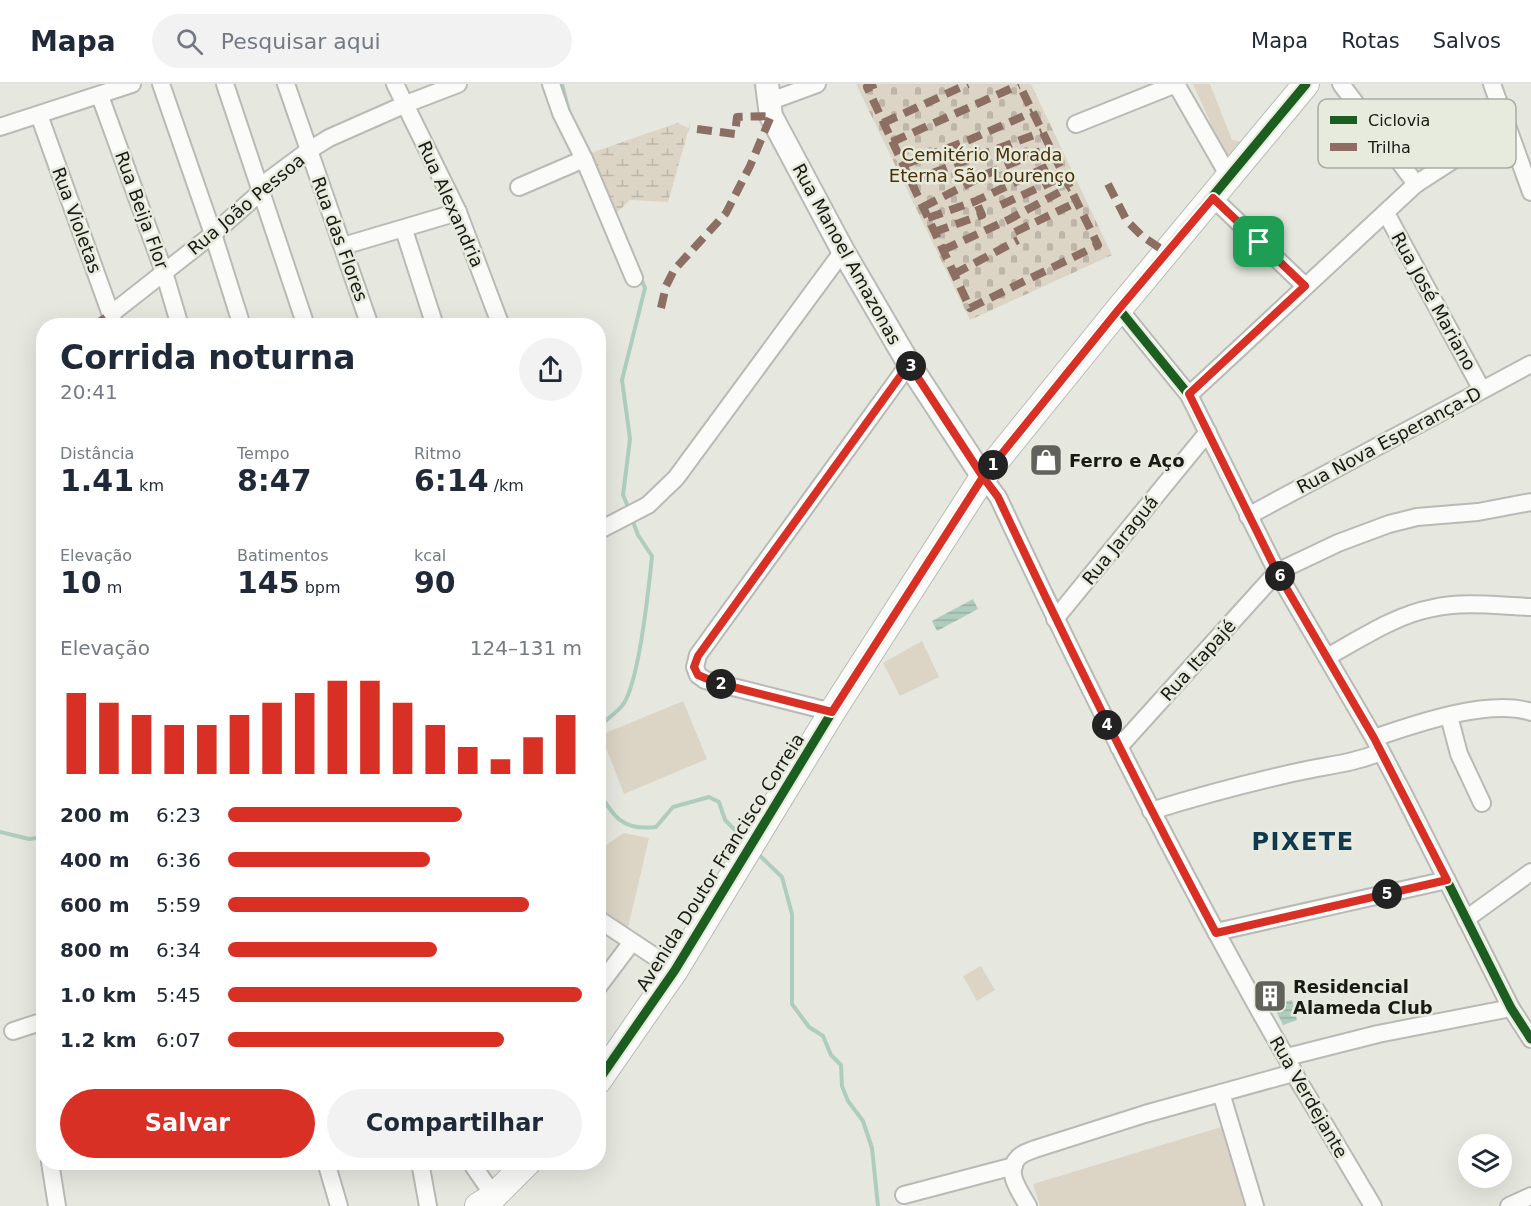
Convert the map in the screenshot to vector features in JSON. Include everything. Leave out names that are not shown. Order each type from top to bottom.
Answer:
[{"type":"main road","points":[[1119,309],[1306,84]]},
{"type":"main road","name":"Rua Manoel Amazonas","points":[[767,93],[771,116],[843,251],[909,364],[983,477]]},
{"type":"main road","name":"Avenida Doutor Francisco Correia","points":[[606,1069],[675,970],[832,712],[983,477],[1119,309]]},
{"type":"main road","points":[[486,1201],[519,1170]]},
{"type":"street","points":[[0,127],[132,84]]},
{"type":"street","points":[[161,84],[239,318]]},
{"type":"street","points":[[225,84],[262,188],[303,318]]},
{"type":"street","name":"Rua das Flores","points":[[286,84],[367,318]]},
{"type":"street","name":"Rua Alexandria","points":[[395,84],[458,212],[498,318]]},
{"type":"street","name":"Rua João Pessoa","points":[[115,318],[164,272],[213,234],[255,197],[281,169],[329,138],[458,84]]},
{"type":"street","points":[[551,84],[633,278]]},
{"type":"street","points":[[767,93],[817,84]]},
{"type":"street","points":[[1076,124],[1176,84],[1230,178]]},
{"type":"street","points":[[1341,84],[1352,99]]},
{"type":"street","points":[[1492,84],[1498,99]]},
{"type":"street","name":"Rua Beija Flor","points":[[100,96],[164,272],[178,318]]},
{"type":"street","name":"Rua Violetas","points":[[39,115],[112,318]]},
{"type":"street","points":[[1516,142],[1528,171],[1531,192]]},
{"type":"street","points":[[519,187],[584,159]]},
{"type":"street","points":[[1404,168],[1416,184]]},
{"type":"street","points":[[1189,394],[1416,184],[1441,168]]},
{"type":"street","points":[[1213,198],[1305,286]]},
{"type":"street","points":[[343,246],[404,230],[458,212]]},
{"type":"street","name":"Rua José Mariano","points":[[1386,213],[1482,390]]},
{"type":"street","points":[[404,230],[432,318]]},
{"type":"street","points":[[606,527],[648,505],[676,478],[843,251]]},
{"type":"street","points":[[1119,309],[1189,394],[1277,572],[1377,745],[1511,1008],[1531,1039]]},
{"type":"street","points":[[832,712],[705,680],[698,675],[695,663],[909,364]]},
{"type":"street","name":"Rua Nova Esperança-D","points":[[1248,516],[1531,364]]},
{"type":"street","name":"Rua Jaraguá","points":[[1055,619],[1208,432]]},
{"type":"street","name":"Rua Verdejante","points":[[983,477],[998,497],[1055,619],[1151,811],[1216,933],[1373,1206]]},
{"type":"street","points":[[1277,572],[1338,543],[1389,524],[1417,517],[1479,512],[1531,502]]},
{"type":"street","name":"Rua Itapajé","points":[[1119,747],[1277,572]]},
{"type":"street","points":[[1327,657],[1399,619],[1423,610],[1450,605],[1531,607]]},
{"type":"street","points":[[1151,811],[1226,789],[1301,771],[1348,764],[1410,725],[1474,711],[1512,708],[1531,712]]},
{"type":"street","points":[[1449,716],[1459,754],[1482,803]]},
{"type":"street","points":[[1466,919],[1531,872]]},
{"type":"street","points":[[1216,933],[1447,880]]},
{"type":"street","points":[[606,924],[675,970]]},
{"type":"street","points":[[606,976],[632,942]]},
{"type":"street","points":[[1028,1206],[1012,1173],[1018,1158],[1035,1149],[1145,1114],[1221,1093],[1290,1065],[1378,1034],[1511,1008]]},
{"type":"street","points":[[12,1031],[36,1024]]},
{"type":"street","points":[[1221,1093],[1255,1206]]},
{"type":"street","points":[[904,1195],[1014,1166]]},
{"type":"street","points":[[51,1170],[57,1206]]},
{"type":"street","points":[[328,1170],[339,1206]]},
{"type":"street","points":[[421,1170],[428,1206]]},
{"type":"street","points":[[475,1170],[486,1201]]},
{"type":"street","points":[[1509,1206],[1531,1196]]},
{"type":"green space","name":"Cemitério Morada Eterna São Lourenço","points":[[856,84],[1031,84],[1112,255],[970,320]]},
{"type":"green space","points":[[1193,84],[1210,84],[1232,140],[1239,141],[1240,146],[1233,155],[1229,156],[1223,151]]},
{"type":"green space","points":[[677,123],[689,128],[668,202],[630,200],[613,216],[585,155]]},
{"type":"green space","points":[[922,641],[939,677],[900,696],[883,663]]},
{"type":"green space","points":[[683,701],[707,759],[624,794],[606,748],[606,733]]},
{"type":"green space","points":[[624,833],[649,838],[628,928],[606,913],[606,845]]},
{"type":"green space","points":[[981,966],[995,990],[977,1001],[963,976]]},
{"type":"green space","points":[[1228,1125],[1252,1206],[1040,1206],[1033,1184]]},
{"type":"shaded area","points":[[973,599],[978,609],[937,631],[932,621]]},
{"type":"shaded area","points":[[1292,1000],[1297,1020],[1283,1025],[1273,1005]]},
{"type":"waterway","points":[[562,84],[569,112]]},
{"type":"waterway","points":[[629,509],[623,495],[630,439],[622,380],[645,288],[640,276]]},
{"type":"waterway","points":[[606,721],[622,706],[628,695],[638,657],[648,589],[652,556],[638,535],[632,519]]},
{"type":"waterway","points":[[606,803],[620,820],[635,827],[645,828],[656,827],[673,807],[709,797],[719,802],[725,820],[745,840]]},
{"type":"waterway","points":[[0,832],[29,839],[36,838]]},
{"type":"waterway","points":[[756,852],[782,877],[792,914],[792,1004],[809,1027],[823,1036],[831,1055],[841,1065],[842,1086],[848,1101],[863,1121],[872,1148],[878,1206]]},
{"type":"marked path","points":[[876,84],[867,87],[970,308],[1098,245],[1019,84]]},
{"type":"marked path","points":[[883,123],[968,84]]},
{"type":"marked path","points":[[892,142],[1019,85]]},
{"type":"marked path","points":[[903,165],[1033,112]]},
{"type":"marked path","points":[[661,308],[666,286],[674,270],[726,213],[750,166],[771,116],[737,117],[735,134],[689,128]]},
{"type":"marked path","points":[[911,181],[1042,132]]},
{"type":"marked path","points":[[923,207],[987,174],[1050,147]]},
{"type":"marked path","points":[[928,218],[976,201],[1057,162]]},
{"type":"marked path","points":[[1001,205],[1064,176]]},
{"type":"marked path","points":[[1108,184],[1127,221],[1142,236],[1167,253]]},
{"type":"marked path","points":[[943,250],[1008,220],[1069,187]]},
{"type":"marked path","points":[[1213,198],[1305,286]]},
{"type":"marked path","points":[[934,232],[982,215],[976,201]]},
{"type":"marked path","points":[[1015,232],[1077,202]]},
{"type":"marked path","points":[[954,274],[1018,240]]},
{"type":"marked path","points":[[105,318],[111,314]]},
{"type":"cycle path","points":[[606,1069],[675,970],[832,712],[983,477],[1306,84]]},
{"type":"cycle path","points":[[1119,309],[1189,395],[1277,572],[1374,738],[1511,1008],[1531,1039]]},
{"type":"place","name":"Ferro e Aço","points":[[1046,460]]},
{"type":"place","name":"Residencial Alameda Club","points":[[1270,996]]},
{"type":"district","name":"PIXETE","points":[[1303,842]]},
{"type":"route","points":[[1259,242],[1213,198],[1119,309],[983,477],[832,712],[717,683],[698,675],[694,667],[698,656],[909,364],[983,477],[998,497],[1078,666],[1216,933],[1447,880],[1374,738],[1277,572],[1189,394],[1305,286],[1259,242]]}]
